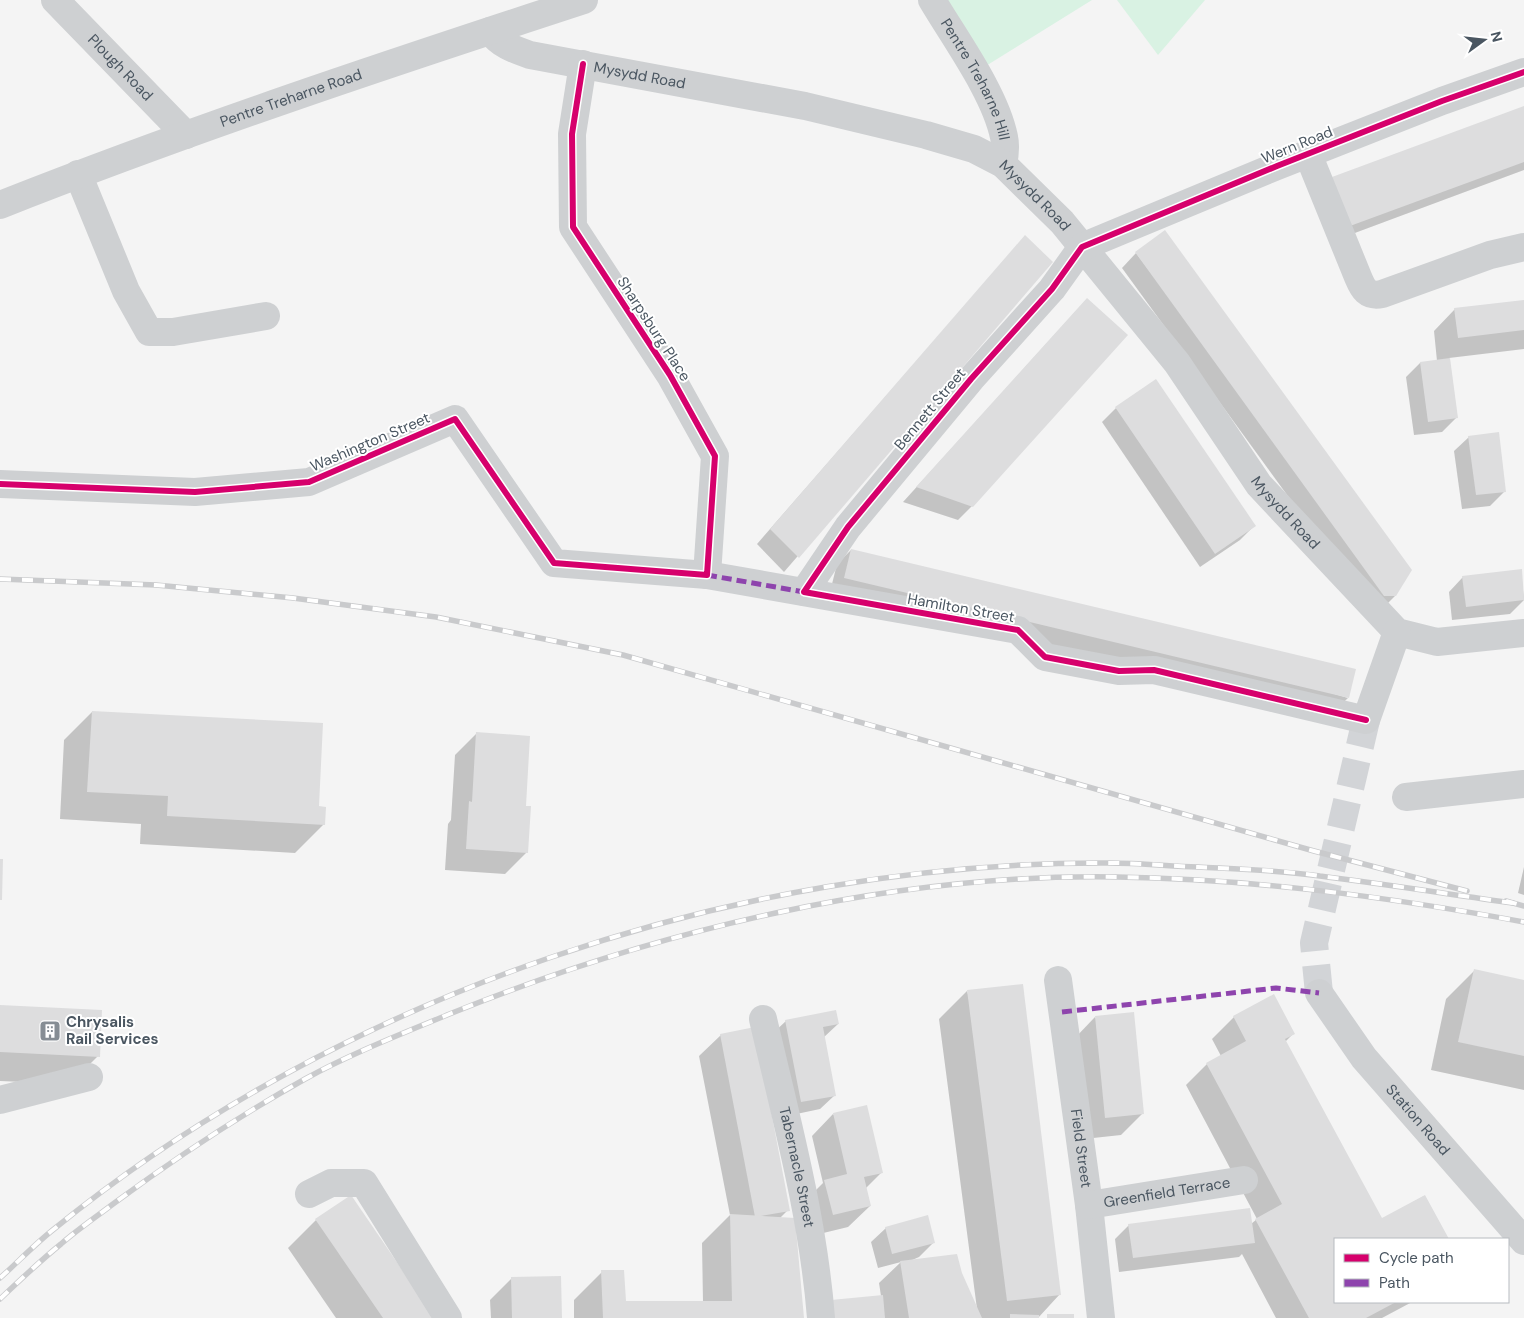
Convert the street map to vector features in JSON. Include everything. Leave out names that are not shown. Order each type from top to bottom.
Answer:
[{"type":"street","name":"Plough Road","points":[[55,0],[186,135]]},
{"type":"street","name":"Pentre Treharne Road","points":[[0,205],[78,174],[186,135],[584,0]]},
{"type":"street","name":"Pentre Treharne Hill","points":[[932,0],[975,71],[998,118],[1004,137],[1003,164]]},
{"type":"street","name":"Mysydd Road","points":[[490,31],[497,40],[530,55],[805,106],[974,149],[1003,164],[1046,205],[1177,363],[1259,485],[1397,632]]},
{"type":"street","name":"Sharpsburg Place","points":[[583,64],[572,134],[573,227],[670,375],[715,456],[707,576]]},
{"type":"street","name":"Wern Road","points":[[1082,247],[1308,154],[1442,101],[1524,72]]},
{"type":"street","points":[[1308,154],[1358,277],[1364,290],[1369,294],[1382,294],[1490,255],[1524,247]]},
{"type":"street","points":[[78,174],[126,291],[149,332],[173,332],[266,316]]},
{"type":"street","name":"Bennett Street","points":[[804,592],[848,527],[971,379],[1052,289],[1082,247]]},
{"type":"street","name":"Washington Street","points":[[0,484],[195,492],[309,482],[455,419],[554,563],[707,576]]},
{"type":"street","name":"Hamilton Street","points":[[707,576],[1018,630],[1045,657],[1119,671],[1154,670],[1366,720],[1397,632]]},
{"type":"street","points":[[1397,632],[1437,642],[1524,633]]},
{"type":"street","points":[[1406,797],[1524,784]]},
{"type":"street","name":"Field Street","points":[[1058,980],[1090,1205],[1101,1318]]},
{"type":"street","name":"Station Road","points":[[1319,993],[1364,1058],[1524,1241]]},
{"type":"street","name":"Tabernacle Street","points":[[762,1019],[805,1195],[818,1280],[821,1318]]},
{"type":"street","points":[[0,1100],[88,1077]]},
{"type":"street","name":"Greenfield Terrace","points":[[1090,1205],[1244,1180]]},
{"type":"street","points":[[309,1194],[331,1182],[364,1183],[448,1318]]},
{"type":"green space","points":[[943,0],[1092,0],[981,69]]},
{"type":"green space","points":[[1117,0],[1205,0],[1158,55]]},
{"type":"building","points":[[1524,106],[1524,162],[1350,226],[1332,177]]},
{"type":"building","points":[[1165,230],[1412,570],[1396,596],[1384,596],[1135,252]]},
{"type":"building","points":[[1025,235],[1053,262],[799,558],[770,529]]},
{"type":"building","points":[[1087,298],[1128,335],[973,507],[916,487]]},
{"type":"building","points":[[1524,300],[1524,330],[1458,338],[1454,308]]},
{"type":"building","points":[[1450,358],[1458,418],[1428,422],[1420,362]]},
{"type":"building","points":[[1156,379],[1256,526],[1215,554],[1115,407]]},
{"type":"building","points":[[1499,432],[1506,492],[1476,495],[1468,436]]},
{"type":"building","points":[[851,549],[1356,669],[1349,698],[844,578]]},
{"type":"building","points":[[1522,569],[1524,600],[1466,607],[1462,576]]},
{"type":"building","points":[[92,711],[323,723],[319,806],[326,807],[325,825],[167,816],[168,796],[87,792]]},
{"type":"building","points":[[476,732],[530,736],[526,806],[531,806],[528,853],[466,849],[469,801],[472,802]]},
{"type":"building","points":[[0,859],[3,859],[2,900],[0,900]]},
{"type":"building","points":[[1474,969],[1524,980],[1524,1056],[1458,1042]]},
{"type":"building","points":[[1023,984],[1061,1295],[1007,1301],[967,990]]},
{"type":"building","points":[[1274,994],[1295,1034],[1285,1039],[1382,1218],[1425,1195],[1448,1238],[1334,1238],[1334,1303],[1394,1303],[1366,1318],[1309,1318],[1255,1219],[1282,1204],[1206,1063],[1246,1041],[1233,1016]]},
{"type":"building","name":"Chrysalis Rail Services","points":[[0,1005],[102,1010],[100,1057],[0,1052]]},
{"type":"building","points":[[836,1010],[839,1024],[823,1027],[836,1096],[801,1102],[785,1020]]},
{"type":"building","points":[[1134,1012],[1144,1114],[1105,1118],[1095,1016]]},
{"type":"building","points":[[755,1027],[790,1211],[755,1217],[720,1034]]},
{"type":"building","points":[[867,1105],[883,1173],[864,1177],[871,1206],[833,1215],[824,1180],[847,1174],[833,1113]]},
{"type":"building","points":[[351,1195],[435,1318],[383,1318],[315,1219]]},
{"type":"building","points":[[1250,1208],[1255,1243],[1133,1258],[1128,1224]]},
{"type":"building","points":[[730,1214],[795,1218],[804,1318],[603,1318],[601,1270],[624,1270],[626,1301],[732,1301]]},
{"type":"building","points":[[928,1215],[935,1243],[892,1254],[885,1227]]},
{"type":"building","points":[[957,1254],[962,1273],[982,1318],[909,1318],[900,1261]]},
{"type":"building","points":[[561,1276],[562,1318],[512,1318],[511,1277]]},
{"type":"building","points":[[883,1295],[885,1318],[832,1318],[831,1300]]},
{"type":"building","points":[[1010,1314],[1039,1315],[1039,1318],[1010,1318]]},
{"type":"building","points":[[1047,1314],[1074,1314],[1074,1318],[1047,1318]]},
{"type":"tunnel","points":[[1319,993],[1314,943],[1366,720]]},
{"type":"railway","points":[[0,579],[156,585],[293,598],[436,617],[623,655],[1314,851],[1467,891]]},
{"type":"railway","points":[[0,1278],[54,1229],[167,1146],[288,1073],[416,1010],[550,957],[688,916],[828,886],[969,869],[1109,863],[1290,872],[1513,903]]},
{"type":"railway","points":[[0,1299],[67,1239],[136,1187],[231,1123],[322,1070],[393,1037],[526,985],[608,957],[691,933],[776,913],[861,897],[947,885],[1032,878],[1117,877],[1220,881],[1372,897],[1524,922]]},
{"type":"railway","points":[[1506,901],[1524,906]]},
{"type":"marked path","points":[[707,575],[804,592]]},
{"type":"marked path","points":[[1062,1012],[1276,988],[1319,993]]},
{"type":"cycle path","points":[[0,484],[195,492],[309,482],[455,419],[554,563],[707,575],[715,456],[670,375],[573,227],[572,134],[583,64]]},
{"type":"cycle path","points":[[1366,720],[1154,670],[1119,671],[1045,657],[1018,630],[804,592],[848,527],[971,379],[1052,289],[1082,247],[1277,166],[1442,101],[1524,72]]},
{"type":"place","name":"Chrysalis Rail Services","points":[[50,1031]]}]
